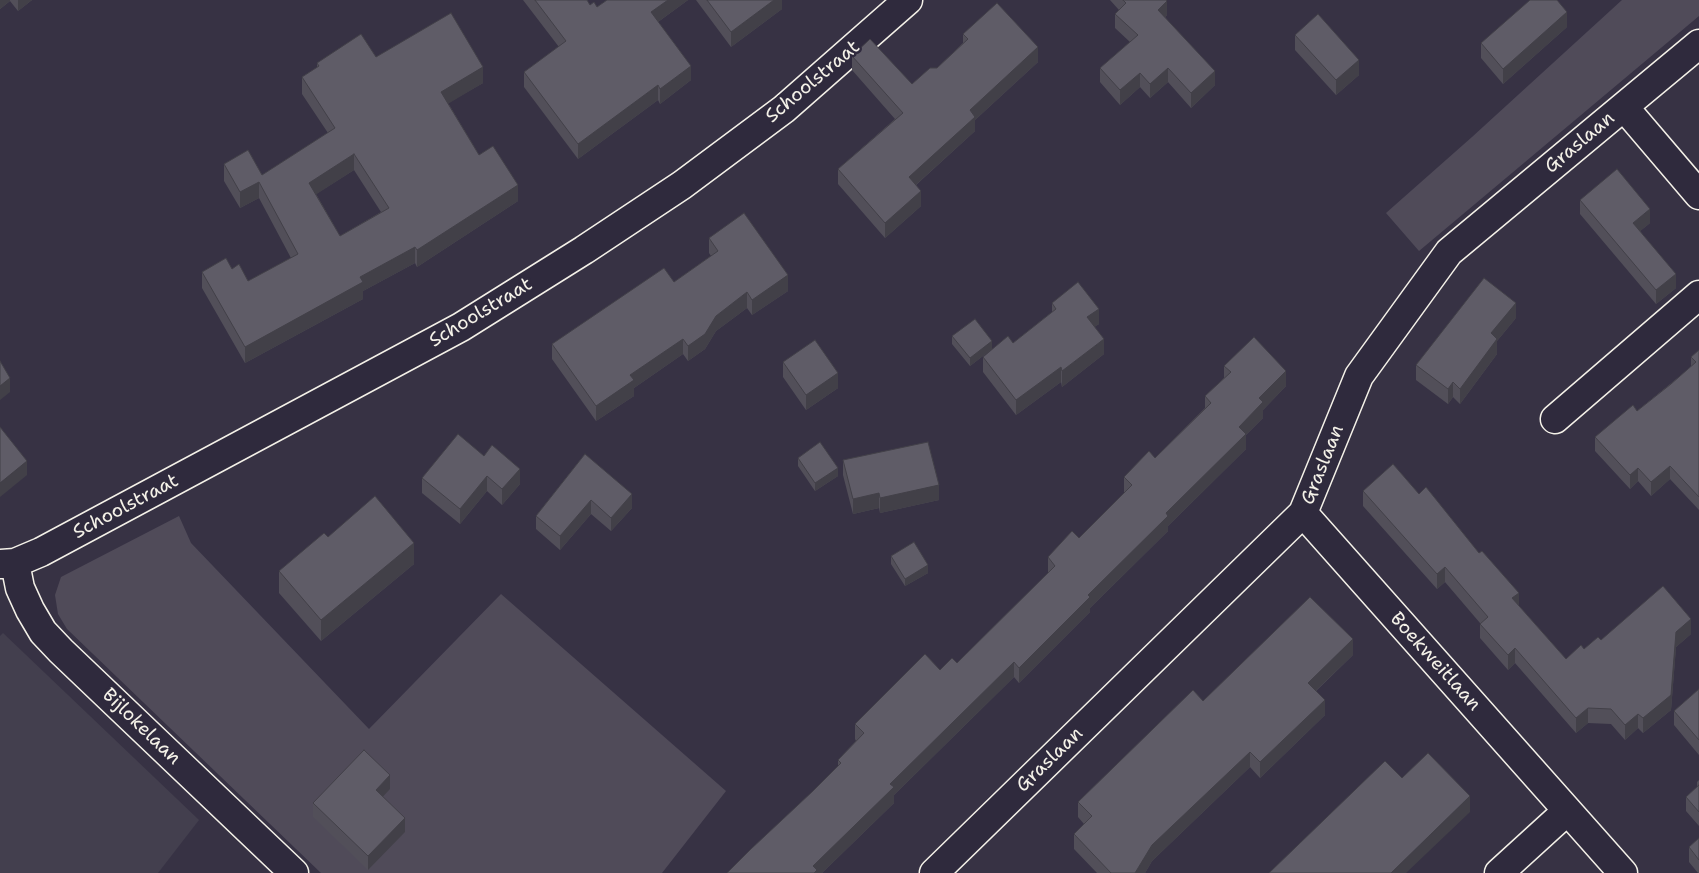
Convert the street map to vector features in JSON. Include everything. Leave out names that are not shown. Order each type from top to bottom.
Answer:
[{"type":"street","name":"Schoolstraat","points":[[7,564],[41,552],[469,322],[682,185],[784,109],[908,0]]},
{"type":"street","name":"Graslaan","points":[[934,873],[1303,513],[1359,376],[1448,252],[1699,44]]},
{"type":"street","name":"Graslaan","points":[[1624,107],[1699,195]]},
{"type":"street","points":[[1555,419],[1699,295]]},
{"type":"street","name":"Boekweitlaan","points":[[1303,513],[1623,873]]},
{"type":"street","name":"Bijlokelaan","points":[[7,564],[40,629],[294,873]]},
{"type":"street","points":[[1499,873],[1567,811]]},
{"type":"shaded area","points":[[1622,0],[1699,0],[1699,16],[1419,251],[1386,213]]},
{"type":"shaded area","points":[[179,516],[191,543],[369,729],[501,594],[726,791],[662,873],[321,873],[67,629],[58,614],[55,595],[61,577]]},
{"type":"shaded area","points":[[3,633],[199,820],[158,873],[0,873],[0,636]]},
{"type":"building","points":[[535,0],[587,0],[590,5],[594,2],[597,7],[607,0],[668,0],[651,12],[691,66],[660,89],[658,85],[578,144],[524,72],[566,41]]},
{"type":"building","points":[[707,0],[774,0],[731,32]]},
{"type":"building","points":[[1123,0],[1166,0],[1158,10],[1215,71],[1191,93],[1168,68],[1150,84],[1140,73],[1120,90],[1100,68],[1138,35],[1115,14],[1126,3]]},
{"type":"building","points":[[1530,0],[1557,0],[1567,12],[1503,69],[1481,43]]},
{"type":"building","points":[[997,3],[1038,47],[970,110],[975,117],[909,177],[921,191],[885,223],[838,169],[903,113],[852,56],[870,39],[912,84],[930,68],[937,68],[968,39],[963,34]]},
{"type":"building","points":[[451,13],[483,67],[441,92],[479,155],[493,146],[518,185],[417,250],[415,247],[360,277],[363,282],[245,347],[202,272],[226,258],[232,269],[239,264],[248,281],[298,254],[259,182],[240,192],[224,164],[248,150],[262,175],[335,128],[302,77],[319,66],[317,63],[361,34],[376,57]],"holes":[[[354,154],[389,208],[340,236],[309,183]]]},
{"type":"building","points":[[1318,14],[1359,60],[1336,80],[1295,35]]},
{"type":"building","points":[[1617,169],[1650,209],[1633,223],[1676,274],[1656,290],[1580,200]]},
{"type":"building","points":[[744,213],[788,275],[752,300],[747,292],[716,316],[705,334],[688,346],[683,339],[630,375],[634,380],[596,406],[552,344],[664,268],[674,282],[718,251],[709,238]]},
{"type":"building","points":[[1484,278],[1516,303],[1491,333],[1497,339],[1460,389],[1453,382],[1448,389],[1416,365]]},
{"type":"building","points":[[1078,282],[1099,309],[1087,317],[1104,339],[1062,371],[1061,367],[1016,400],[983,357],[1008,336],[1013,343],[1056,309],[1052,303]]},
{"type":"building","points":[[975,319],[992,341],[970,358],[952,336]]},
{"type":"building","points":[[1254,337],[1286,371],[1259,398],[1263,402],[1239,427],[1246,434],[1166,513],[1168,516],[1088,595],[1090,597],[1019,668],[1014,662],[890,784],[894,787],[813,866],[817,870],[814,873],[727,873],[841,763],[838,760],[864,733],[855,724],[925,654],[940,670],[952,658],[957,663],[1055,566],[1048,557],[1072,531],[1079,538],[1132,485],[1124,477],[1149,451],[1155,458],[1211,403],[1205,396],[1231,372],[1224,366]]},
{"type":"building","points":[[815,340],[838,373],[806,395],[783,362]]},
{"type":"building","points":[[1699,350],[1699,497],[1670,466],[1651,482],[1638,468],[1630,475],[1595,437],[1633,405],[1637,411],[1671,384],[1696,362],[1691,357]]},
{"type":"building","points":[[0,361],[10,378],[0,386]]},
{"type":"building","points":[[0,427],[27,461],[0,483]]},
{"type":"building","points":[[458,434],[484,456],[492,445],[520,469],[502,489],[487,476],[460,509],[422,478]]},
{"type":"building","points":[[820,442],[838,468],[815,483],[798,458]]},
{"type":"building","points":[[928,442],[939,485],[880,498],[879,493],[853,499],[843,460]]},
{"type":"building","points":[[585,454],[632,494],[611,518],[591,500],[560,536],[536,516]]},
{"type":"building","points":[[1393,464],[1419,494],[1426,487],[1479,553],[1482,551],[1519,593],[1512,598],[1566,659],[1581,645],[1584,649],[1598,637],[1601,640],[1663,586],[1691,619],[1676,632],[1671,695],[1643,718],[1638,714],[1625,725],[1611,709],[1588,708],[1576,718],[1515,648],[1508,655],[1480,624],[1488,617],[1445,567],[1437,574],[1363,491]]},
{"type":"building","points":[[375,496],[414,543],[321,620],[279,571],[324,533],[328,537]]},
{"type":"building","points":[[914,542],[928,565],[905,579],[891,556]]},
{"type":"building","points":[[1310,597],[1353,639],[1308,683],[1325,700],[1260,762],[1250,752],[1152,845],[1135,873],[1111,873],[1074,834],[1092,816],[1078,802],[1193,690],[1203,701]]},
{"type":"building","points":[[1699,689],[1699,740],[1674,711]]},
{"type":"building","points":[[364,750],[390,775],[376,790],[405,818],[368,856],[313,803]]},
{"type":"building","points":[[1428,753],[1470,796],[1391,873],[1269,873],[1385,761],[1402,778]]},
{"type":"building","points":[[1699,785],[1699,812],[1686,797]]},
{"type":"building","points":[[1699,838],[1699,860],[1689,847]]}]
